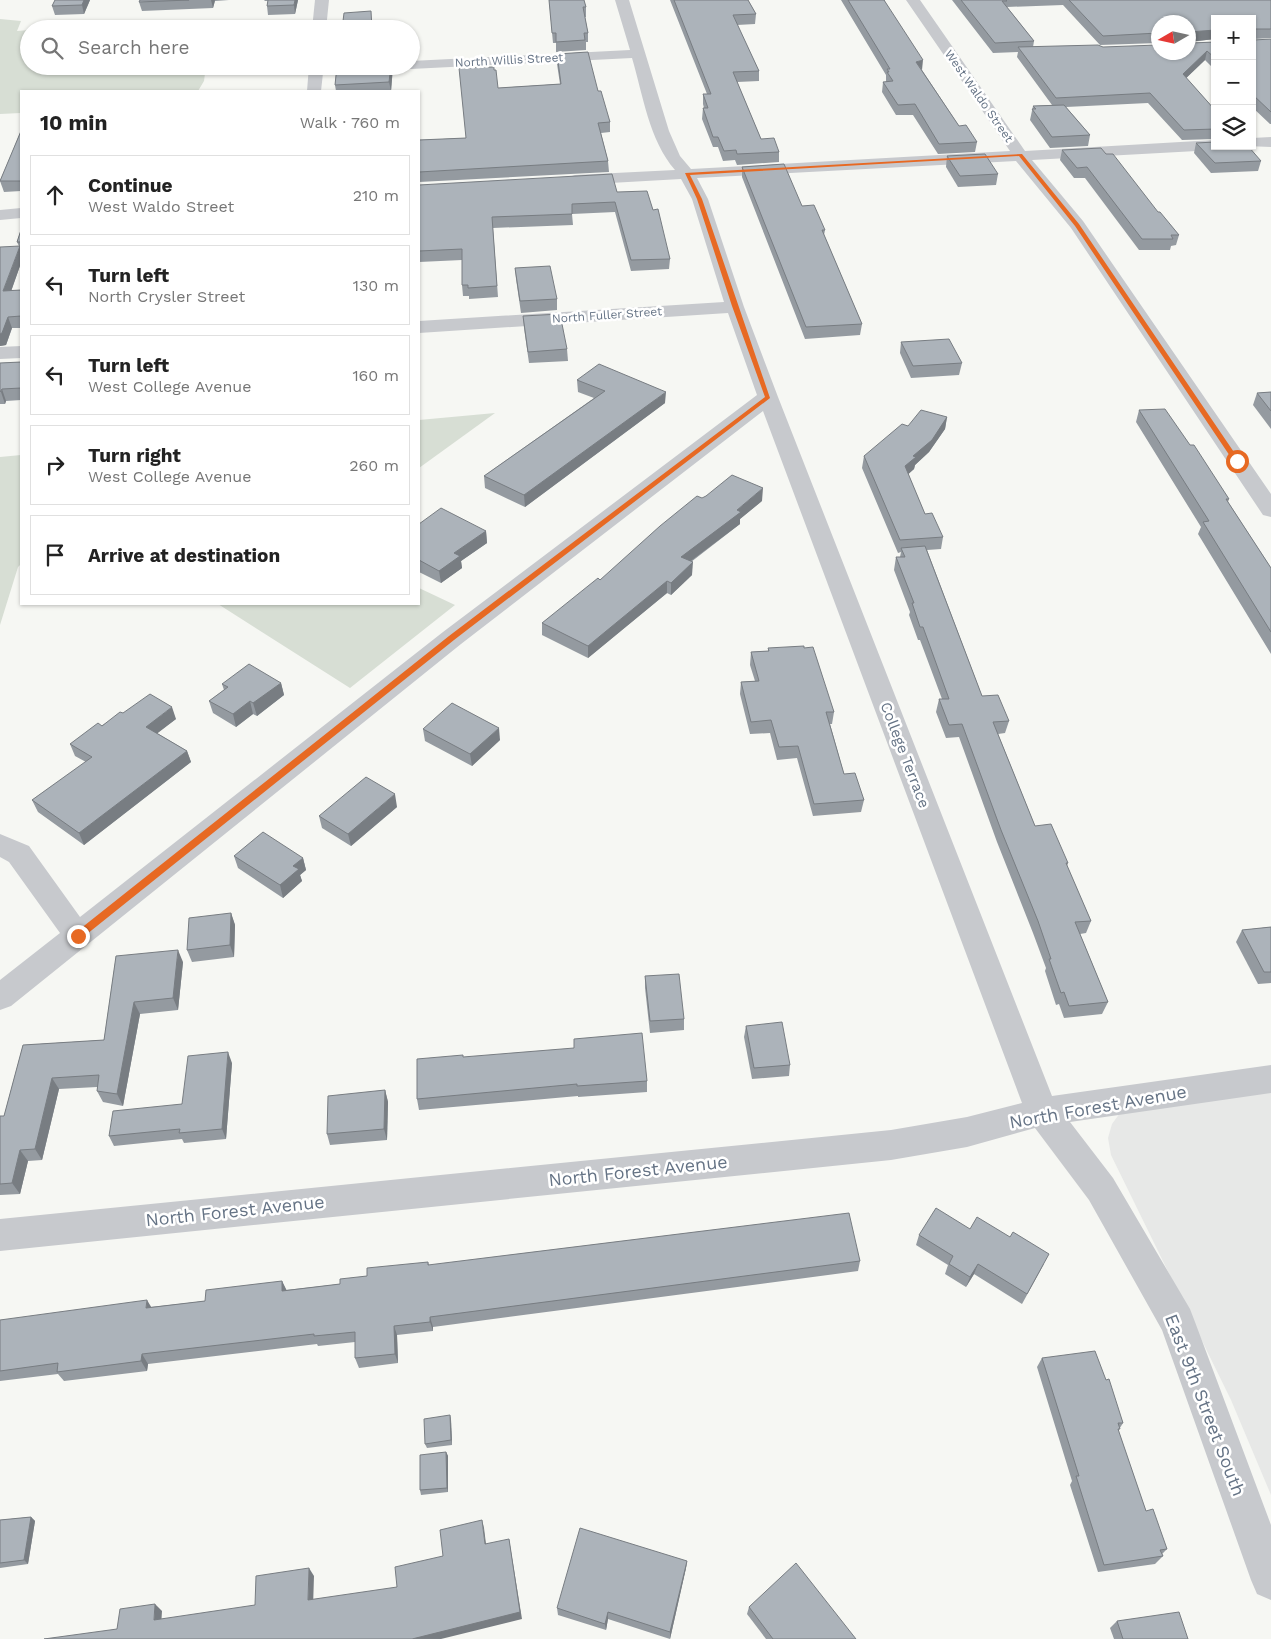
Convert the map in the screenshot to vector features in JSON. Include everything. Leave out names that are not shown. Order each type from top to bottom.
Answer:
[{"type":"street","points":[[320,20],[322,0]]},
{"type":"street","name":"College Terrace","points":[[622,0],[661,131],[673,158],[687,174],[700,199],[735,306],[768,397],[1042,1112]]},
{"type":"street","name":"West Waldo Street","points":[[913,0],[1020,155],[1077,225],[1271,510]]},
{"type":"street","name":"North Willis Street","points":[[420,65],[638,54]]},
{"type":"street","points":[[314,90],[315,75]]},
{"type":"street","points":[[1256,142],[1271,142]]},
{"type":"street","points":[[558,181],[1211,145]]},
{"type":"street","points":[[0,215],[20,214]]},
{"type":"street","name":"North Fuller Street","points":[[420,327],[735,306]]},
{"type":"street","points":[[0,353],[20,352]]},
{"type":"street","points":[[0,997],[452,638],[768,397]]},
{"type":"street","points":[[0,845],[19,854],[78,936]]},
{"type":"street","name":"North Forest Avenue","points":[[0,1235],[891,1145],[967,1132],[1042,1112],[1271,1079]]},
{"type":"street","name":"East 9th Street South","points":[[1042,1112],[1101,1189],[1177,1322],[1271,1580]]},
{"type":"shaded area","points":[[0,19],[20,21],[17,31],[20,31],[20,75],[205,75],[204,81],[199,90],[20,90],[20,113],[0,114]]},
{"type":"shaded area","points":[[495,413],[420,467],[420,420]]},
{"type":"shaded area","points":[[20,455],[20,565],[0,625],[0,457]]},
{"type":"shaded area","points":[[420,588],[455,605],[350,688],[220,605],[420,605]]},
{"type":"shaded area","points":[[1271,1091],[1271,1495],[1231,1400],[1111,1155],[1108,1138],[1112,1124],[1120,1113]]},
{"type":"building","points":[[55,0],[84,0],[82,5],[52,6]]},
{"type":"building","points":[[140,0],[189,0],[139,2]]},
{"type":"building","points":[[268,0],[295,0],[294,5],[267,6]]},
{"type":"building","points":[[549,0],[584,0],[586,7],[583,7],[588,33],[584,33],[585,40],[556,42],[556,33],[552,33]]},
{"type":"building","points":[[674,0],[748,0],[756,14],[733,15],[759,71],[733,72],[761,139],[774,138],[779,152],[737,154],[736,150],[724,151],[718,137],[713,137],[703,108],[708,108],[703,94],[711,94]]},
{"type":"building","points":[[848,0],[884,0],[923,60],[916,62],[959,126],[966,125],[977,142],[939,144],[915,104],[898,105],[883,82],[893,81],[887,72],[889,72],[887,69],[890,69]]},
{"type":"building","points":[[961,0],[1006,0],[1002,1],[1034,41],[995,43]]},
{"type":"building","points":[[1069,0],[1271,0],[1271,29],[1256,29],[1256,15],[1211,15],[1211,30],[1196,31],[1196,15],[1151,15],[1151,33],[1103,36]]},
{"type":"building","points":[[371,11],[372,20],[343,20],[344,13]]},
{"type":"building","points":[[1271,39],[1271,112],[1256,98],[1256,40]]},
{"type":"building","points":[[1211,42],[1211,54],[1207,51],[1183,74],[1211,106],[1211,129],[1184,130],[1150,93],[1056,98],[1018,47],[1098,45],[1103,47],[1151,45],[1151,60],[1196,60],[1196,43]]},
{"type":"building","points":[[588,52],[598,91],[601,91],[610,122],[598,123],[608,161],[420,172],[420,140],[466,138],[459,68],[494,67],[498,88],[561,84],[557,54]]},
{"type":"building","points":[[336,75],[390,75],[389,82],[335,85]]},
{"type":"building","points":[[1064,105],[1090,135],[1052,137],[1032,109],[1036,109],[1033,106]]},
{"type":"building","points":[[20,133],[20,181],[0,181]]},
{"type":"building","points":[[1211,142],[1211,150],[1251,150],[1261,161],[1215,163],[1196,143]]},
{"type":"building","points":[[1101,148],[1106,154],[1113,154],[1158,212],[1179,235],[1171,235],[1173,239],[1142,239],[1087,167],[1077,168],[1062,150]]},
{"type":"building","points":[[985,154],[998,174],[960,176],[947,156]]},
{"type":"building","points":[[784,164],[802,206],[814,205],[825,230],[822,230],[862,324],[806,327],[742,167]]},
{"type":"building","points":[[612,174],[617,192],[647,191],[653,210],[658,209],[670,259],[631,260],[615,202],[572,204],[572,214],[492,217],[497,286],[468,288],[468,285],[462,285],[462,249],[420,251],[420,185]]},
{"type":"building","points":[[20,246],[3,291],[20,290],[20,316],[8,317],[0,334],[0,247]]},
{"type":"building","points":[[550,266],[557,299],[520,301],[515,268]]},
{"type":"building","points":[[560,314],[567,349],[528,352],[523,316]]},
{"type":"building","points":[[949,339],[962,363],[913,366],[901,342]]},
{"type":"building","points":[[20,362],[20,388],[2,389],[0,392],[0,363]]},
{"type":"building","points":[[599,364],[666,392],[524,495],[484,476],[605,391],[577,380]]},
{"type":"building","points":[[1271,392],[1271,411],[1257,393]]},
{"type":"building","points":[[1165,409],[1190,445],[1194,445],[1229,499],[1226,499],[1271,568],[1271,632],[1203,522],[1209,521],[1139,410]]},
{"type":"building","points":[[921,410],[947,417],[932,440],[913,456],[916,457],[905,466],[925,514],[932,513],[943,537],[900,540],[864,456],[902,424],[908,426]]},
{"type":"building","points":[[732,475],[763,488],[737,510],[741,512],[681,557],[693,562],[671,583],[667,581],[588,646],[542,623],[598,578],[600,580],[660,526],[697,496],[702,498],[706,496]]},
{"type":"building","points":[[441,508],[486,531],[454,553],[460,556],[439,571],[420,561],[420,523]]},
{"type":"building","points":[[925,546],[982,696],[998,695],[1009,721],[993,722],[1035,826],[1051,824],[1068,863],[1066,863],[1091,921],[1075,922],[1108,1002],[1069,1006],[1064,992],[1061,993],[1038,921],[1001,830],[962,724],[949,725],[939,699],[949,699],[923,627],[920,627],[912,603],[914,603],[896,557],[905,557],[901,548]]},
{"type":"building","points":[[804,646],[804,648],[813,647],[834,712],[826,712],[844,774],[855,773],[864,800],[814,804],[798,746],[779,747],[771,720],[751,722],[741,682],[759,681],[751,652],[769,651],[768,648]]},
{"type":"building","points":[[249,664],[281,683],[253,703],[250,701],[233,714],[209,701],[228,687],[222,684]]},
{"type":"building","points":[[150,694],[172,707],[146,727],[187,751],[79,833],[32,800],[92,757],[70,744],[98,723],[102,726],[120,712],[123,713]]},
{"type":"building","points":[[452,703],[499,728],[470,754],[423,729]]},
{"type":"building","points":[[366,777],[395,794],[348,834],[319,816]]},
{"type":"building","points":[[263,832],[303,858],[293,866],[299,869],[280,885],[234,856]]},
{"type":"building","points":[[231,913],[230,945],[187,950],[189,918]]},
{"type":"building","points":[[1271,927],[1271,972],[1264,972],[1242,930]]},
{"type":"building","points":[[178,950],[173,998],[134,1002],[117,1094],[97,1091],[99,1075],[52,1078],[35,1149],[20,1150],[12,1183],[0,1184],[0,1116],[4,1116],[23,1045],[104,1040],[116,956]]},
{"type":"building","points":[[679,974],[684,1019],[650,1021],[645,976]]},
{"type":"building","points":[[782,1022],[790,1065],[754,1068],[746,1026]]},
{"type":"building","points":[[642,1033],[647,1081],[577,1086],[577,1084],[417,1099],[417,1059],[574,1048],[574,1039]]},
{"type":"building","points":[[228,1052],[222,1129],[179,1133],[180,1129],[109,1136],[113,1111],[182,1104],[188,1056]]},
{"type":"building","points":[[385,1090],[384,1129],[327,1134],[328,1096]]},
{"type":"building","points":[[936,1208],[970,1229],[977,1217],[1010,1237],[1013,1232],[1049,1254],[1027,1294],[978,1264],[970,1277],[949,1264],[953,1256],[919,1235]]},
{"type":"building","points":[[849,1213],[860,1261],[430,1317],[430,1322],[394,1326],[395,1354],[355,1358],[355,1332],[314,1336],[314,1334],[142,1354],[141,1361],[57,1372],[58,1363],[0,1371],[0,1320],[147,1300],[146,1308],[205,1301],[206,1290],[282,1281],[282,1291],[340,1284],[340,1279],[367,1276],[367,1268],[428,1262],[428,1265]]},
{"type":"building","points":[[1095,1351],[1106,1380],[1109,1379],[1123,1423],[1118,1423],[1120,1429],[1118,1429],[1146,1511],[1153,1509],[1167,1549],[1160,1550],[1163,1556],[1104,1565],[1076,1476],[1079,1476],[1042,1358]]},
{"type":"building","points":[[450,1415],[451,1440],[425,1444],[424,1419]]},
{"type":"building","points":[[446,1452],[447,1488],[420,1490],[420,1455]]},
{"type":"building","points":[[31,1517],[24,1560],[0,1563],[0,1520]]},
{"type":"building","points":[[482,1520],[485,1544],[509,1539],[520,1612],[412,1639],[44,1639],[117,1629],[120,1609],[155,1604],[154,1620],[255,1605],[256,1576],[309,1568],[308,1600],[397,1587],[395,1567],[443,1556],[440,1530]]},
{"type":"building","points":[[580,1528],[687,1561],[670,1632],[608,1612],[605,1624],[557,1608]]},
{"type":"building","points":[[796,1563],[856,1639],[773,1639],[749,1607]]},
{"type":"building","points":[[1179,1612],[1188,1639],[1123,1639],[1117,1621]]},
{"type":"route","points":[[78,936],[452,638],[768,397],[735,306],[700,199],[687,174],[1020,155],[1077,225],[1237,461]]}]
